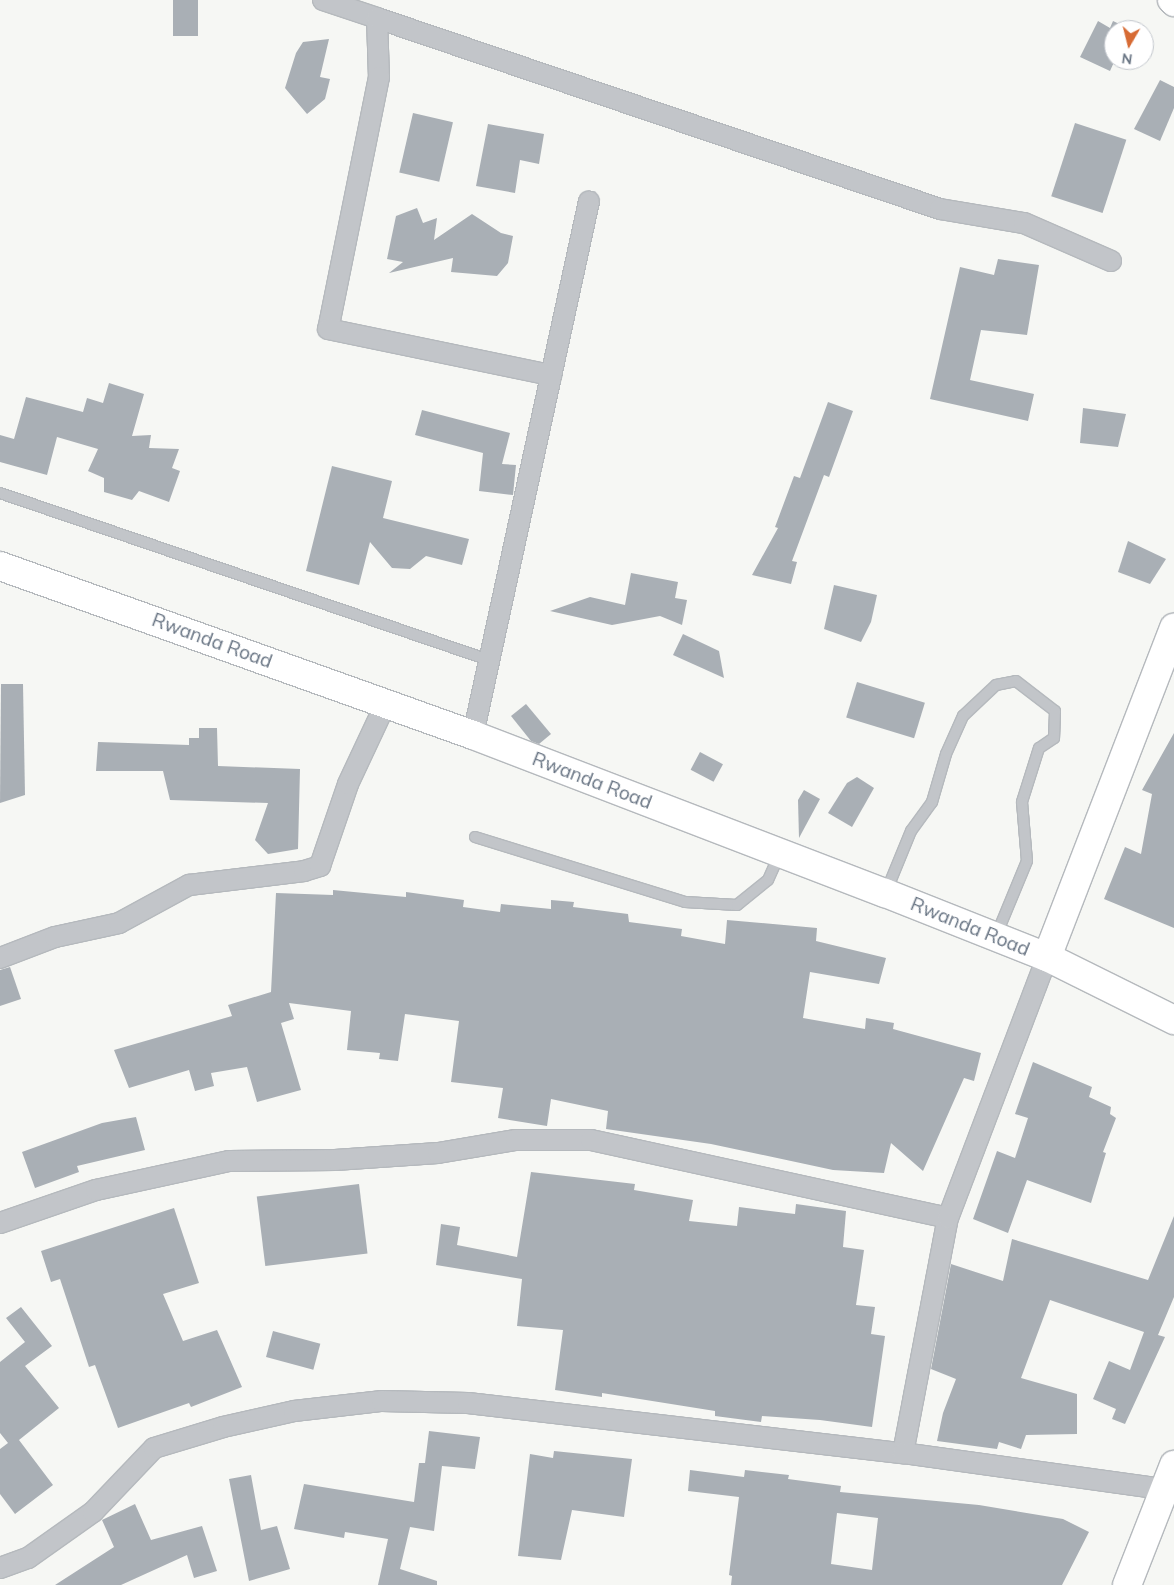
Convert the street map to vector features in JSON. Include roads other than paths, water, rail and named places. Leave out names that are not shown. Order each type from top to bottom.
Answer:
[{"type":"main road","name":"Rwanda Road","points":[[0,566],[473,735],[885,893],[1047,957],[1174,1020]]},
{"type":"main road","points":[[1047,957],[1174,628]]},
{"type":"main road","points":[[1127,1585],[1169,1477]]},
{"type":"street","points":[[323,0],[940,209],[1024,223],[1111,261]]},
{"type":"street","points":[[377,18],[379,77],[328,329],[551,375]]},
{"type":"street","points":[[473,735],[589,201]]},
{"type":"street","points":[[0,958],[55,937],[119,922],[189,885],[304,871],[320,866],[348,784],[386,703]]},
{"type":"street","points":[[903,1453],[948,1218],[1047,957]]},
{"type":"street","points":[[0,1224],[96,1190],[229,1161],[335,1160],[438,1153],[516,1140],[591,1140],[948,1218]]},
{"type":"street","points":[[0,1568],[28,1558],[93,1512],[154,1448],[223,1427],[294,1412],[382,1400],[468,1403],[903,1453],[1169,1477]]},
{"type":"lane","points":[[0,493],[489,660]]},
{"type":"lane","points":[[885,893],[911,831],[932,802],[946,754],[963,716],[996,684],[1016,681],[1055,711],[1054,738],[1039,748],[1022,802],[1027,861],[996,936]]},
{"type":"lane","points":[[475,837],[686,902],[737,905],[768,880],[780,853]]}]
